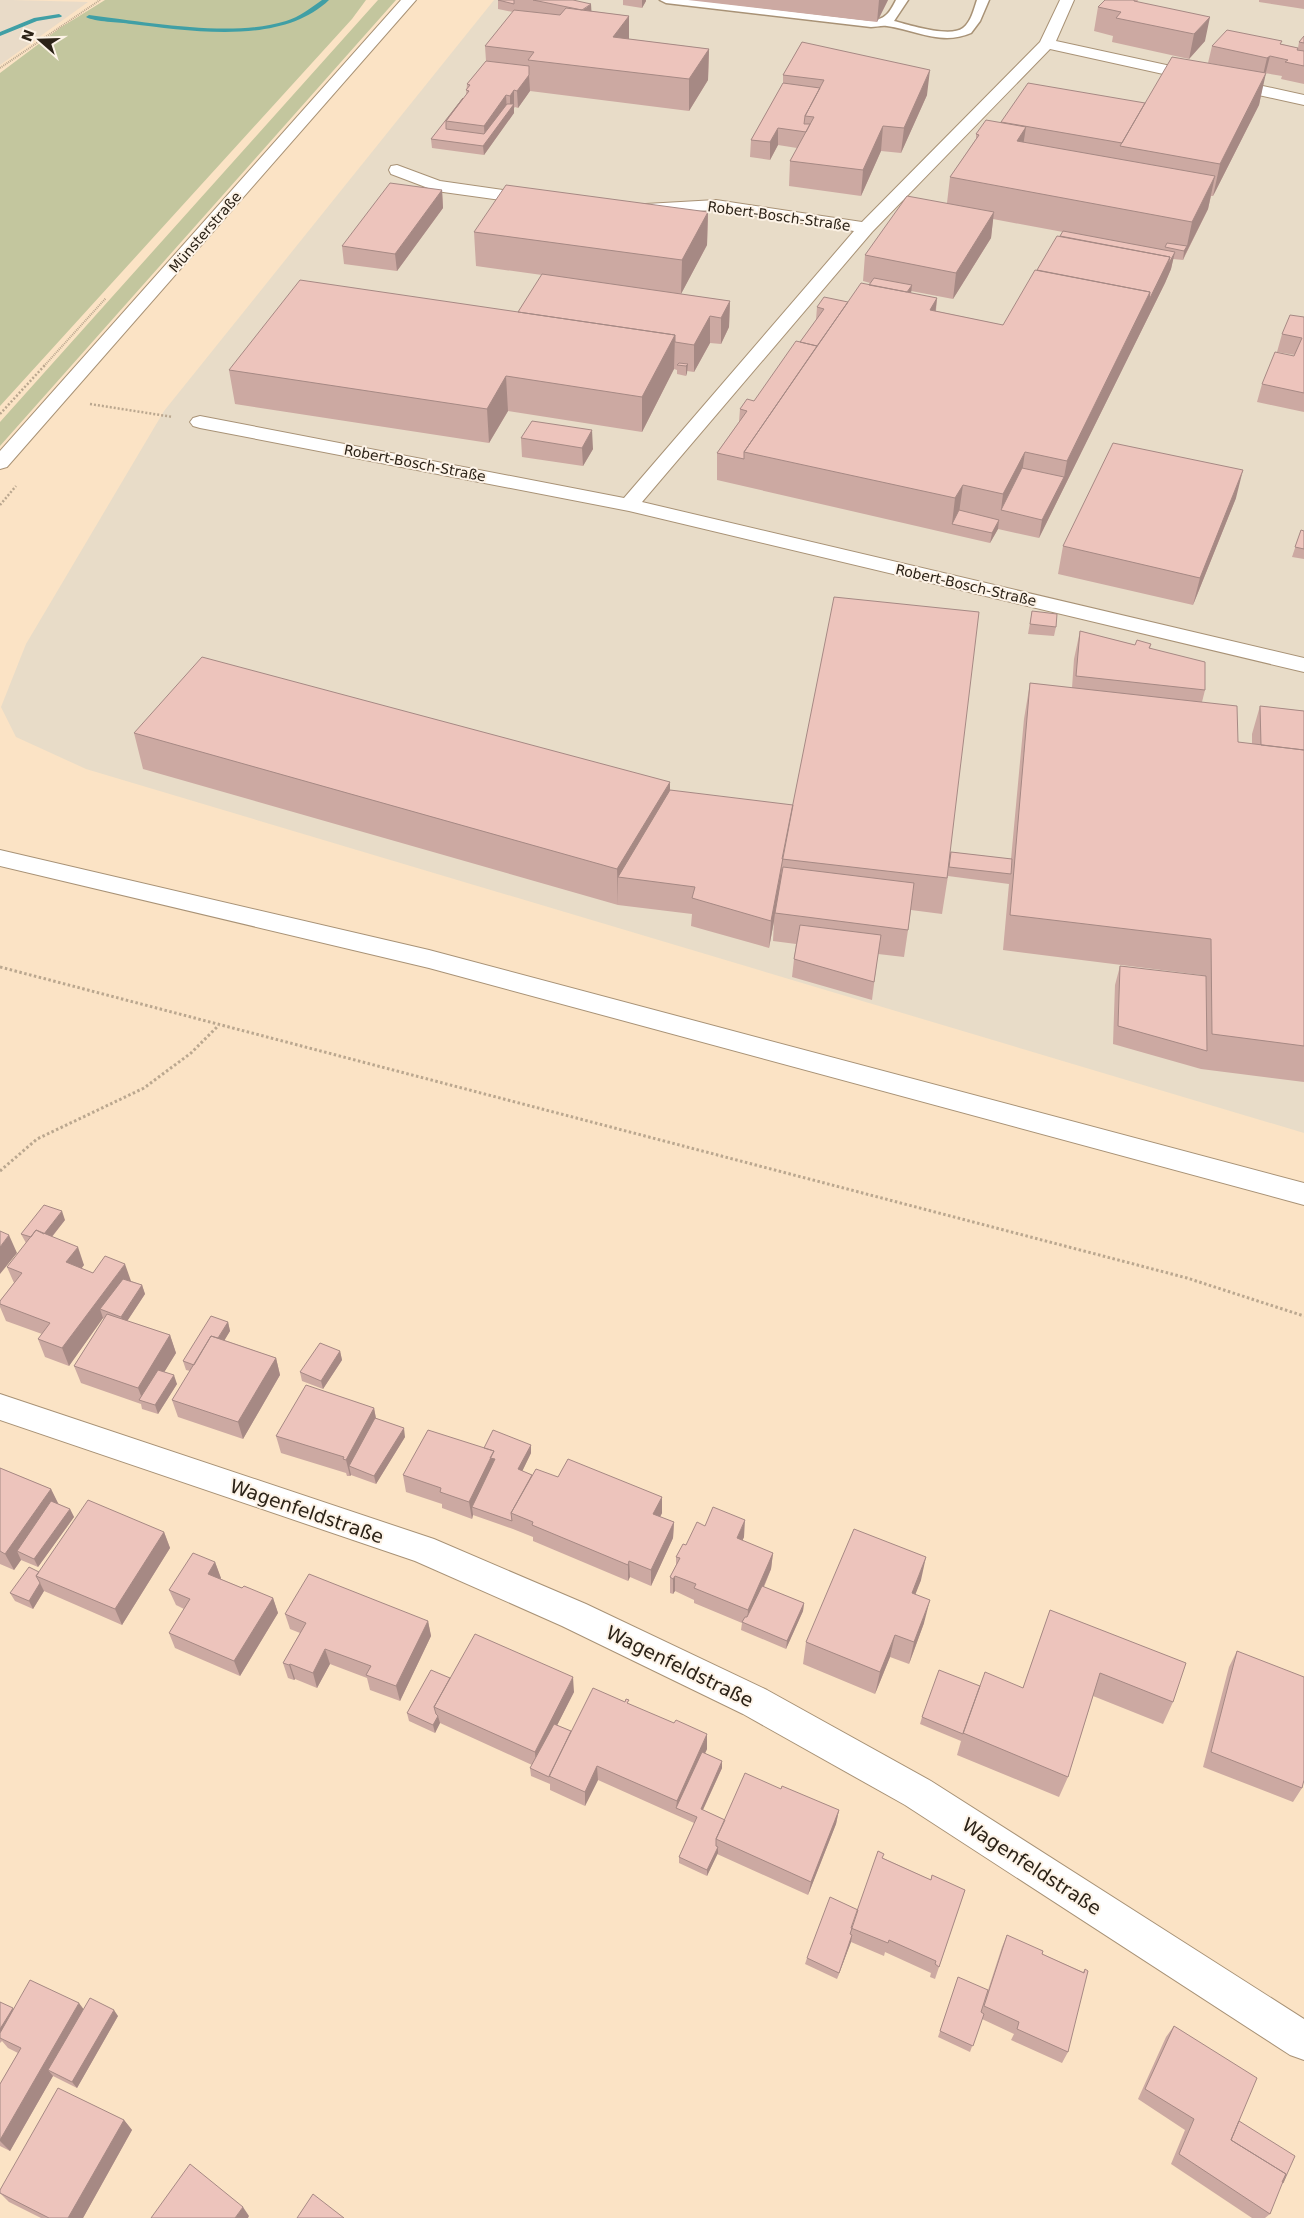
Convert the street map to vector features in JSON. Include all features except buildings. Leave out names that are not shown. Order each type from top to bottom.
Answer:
[{"type":"street","name":"Münsterstraße","points":[[0,463],[409,0]]},
{"type":"street","name":"Robert-Bosch-Straße","points":[[629,505],[866,228],[1047,44],[1067,0]]},
{"type":"street","points":[[1047,44],[1304,100]]},
{"type":"street","points":[[397,170],[436,186],[553,202]]},
{"type":"street","name":"Robert-Bosch-Straße","points":[[616,209],[716,205],[866,228]]},
{"type":"street","name":"Robert-Bosch-Straße","points":[[200,422],[629,505],[1304,665]]},
{"type":"street","points":[[0,858],[185,904],[428,959],[841,1068],[1304,1194]]},
{"type":"street","name":"Wagenfeldstraße","points":[[0,1407],[422,1550],[574,1615],[755,1702],[918,1793],[1304,2041]]},
{"type":"lane","points":[[666,0],[871,24],[891,20],[902,0]]},
{"type":"lane","points":[[886,22],[918,30],[958,35],[966,32],[973,24],[983,0]]},
{"type":"path","points":[[0,68],[100,0]]},
{"type":"path","points":[[58,398],[200,422]]},
{"type":"path","points":[[0,967],[1187,1278],[1304,1316]]},
{"type":"path","points":[[0,1171],[37,1139],[144,1088],[191,1053],[219,1025]]},
{"type":"shaded area","points":[[0,0],[12,0],[88,2],[0,65]]},
{"type":"shaded area","points":[[494,0],[1304,0],[1304,1133],[86,769],[16,737],[1,707],[26,644],[164,411]]},
{"type":"green space","points":[[105,0],[366,0],[352,19],[0,406],[0,73],[60,28]]},
{"type":"green space","points":[[378,0],[396,0],[0,446],[0,422]]},
{"type":"waterway","points":[[89,17],[189,28],[241,29],[287,23],[297,19],[326,0]]},
{"type":"waterway","points":[[0,34],[29,21],[43,17],[59,16]]}]
